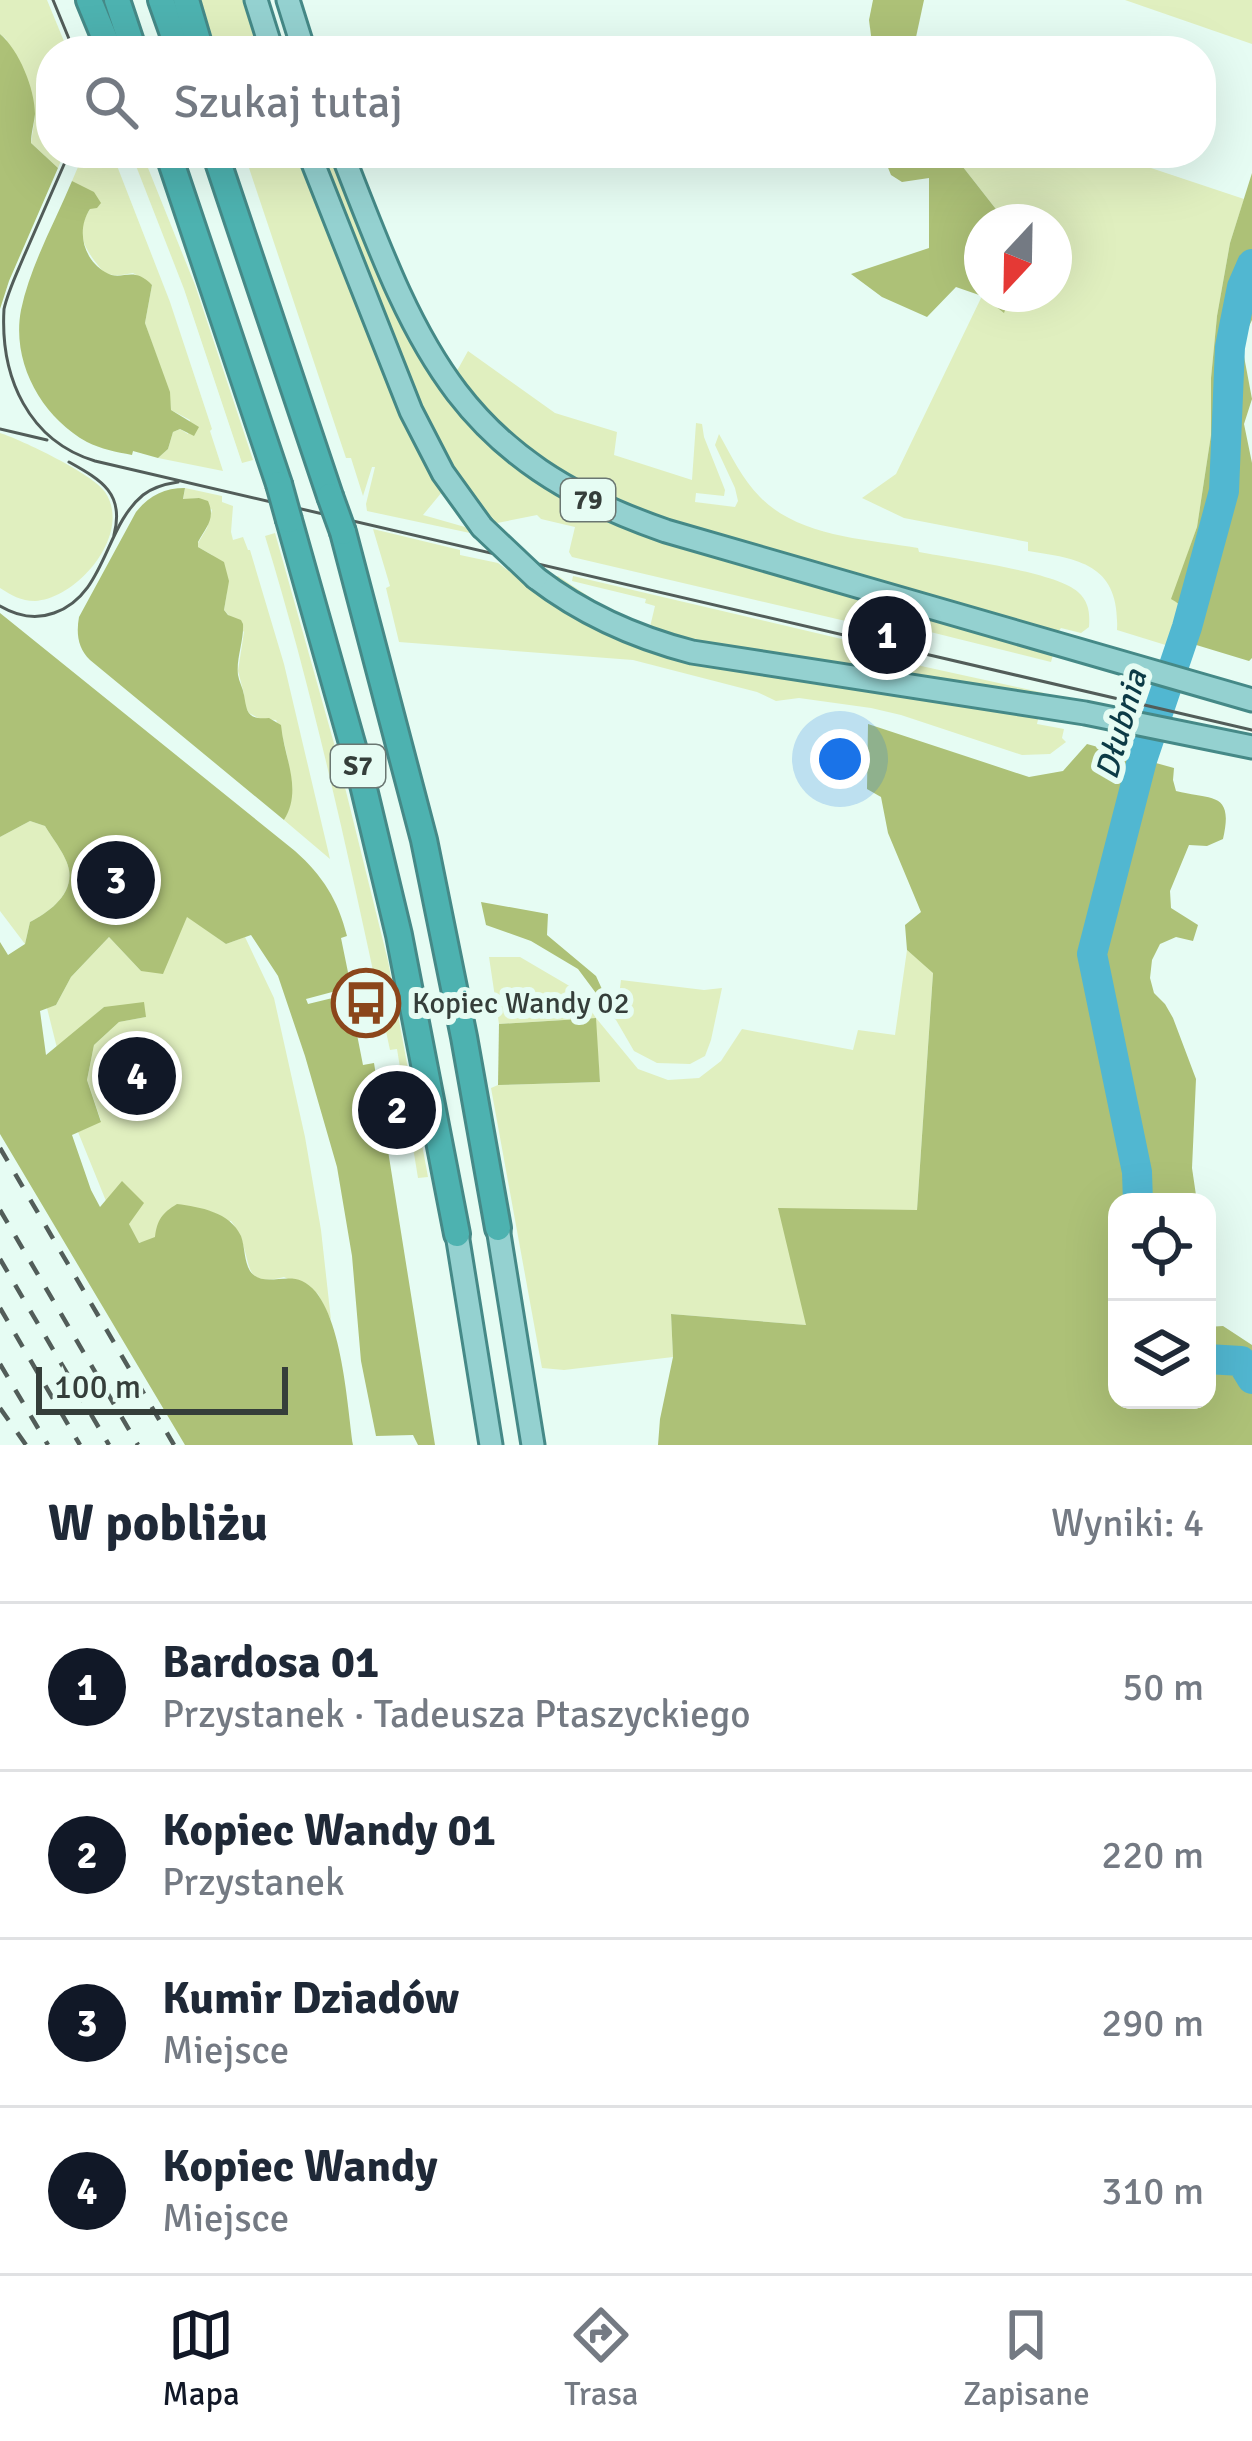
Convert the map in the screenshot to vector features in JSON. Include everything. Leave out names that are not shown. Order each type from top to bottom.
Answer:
[{"type":"highway","points":[[89,0],[104,36]]},
{"type":"highway","points":[[117,0],[129,36]]},
{"type":"highway","points":[[160,0],[173,36]]},
{"type":"highway","points":[[186,0],[197,36]]},
{"type":"highway","points":[[163,168],[203,256]]},
{"type":"highway","name":"S7","points":[[173,168],[279,484],[353,746],[399,935],[458,1234]]},
{"type":"highway","name":"S7","points":[[223,168],[343,532],[424,840],[498,1228]]},
{"type":"main road","points":[[256,0],[267,36]]},
{"type":"main road","points":[[288,0],[299,36]]},
{"type":"main road","points":[[316,168],[391,362],[443,473],[482,527],[536,578],[600,619],[692,652],[1129,721],[1252,747]]},
{"type":"main road","name":"79","points":[[348,168],[403,303],[440,371],[487,428],[539,472],[595,504],[666,531],[1252,700]]},
{"type":"main road","name":"S7","points":[[498,1228],[533,1445]]},
{"type":"main road","name":"S7","points":[[458,1234],[490,1445]]},
{"type":"green space","points":[[0,0],[47,0],[62,36],[36,36],[36,148],[31,143],[35,116],[0,34]]},
{"type":"green space","points":[[196,0],[246,0],[257,36],[207,36]]},
{"type":"green space","points":[[873,0],[924,0],[916,36],[871,36]]},
{"type":"green space","points":[[1125,0],[1252,0],[1252,44]]},
{"type":"green space","points":[[0,34],[25,71],[32,93],[31,143],[36,148],[36,168],[58,168],[0,309]]},
{"type":"green space","points":[[78,168],[118,168],[170,302],[223,471],[158,458],[168,449],[173,432],[180,429],[188,434],[190,420],[171,410],[145,323],[152,285],[133,273],[105,273],[92,257],[82,231],[90,209],[72,181]]},
{"type":"green space","points":[[137,168],[148,168],[195,285],[253,460],[242,463],[184,289]]},
{"type":"green space","points":[[249,168],[305,168],[382,368],[442,492],[423,515],[465,527],[470,533],[367,511],[375,467],[363,496],[351,458],[346,458]]},
{"type":"green space","points":[[326,168],[337,168],[384,285],[428,367],[485,440],[535,482],[644,534],[1054,651],[1051,662],[870,617],[867,626],[572,557],[575,527],[537,515],[492,524],[433,436]]},
{"type":"green space","points":[[888,168],[964,168],[992,204],[964,204],[964,290],[956,287],[927,317],[882,297],[851,274],[929,248],[929,178],[902,182]]},
{"type":"green space","points":[[964,168],[1151,168],[1244,199],[1230,243],[1217,316],[1211,435],[1197,527],[1172,599],[1185,609],[1172,647],[1117,630],[1112,591],[1080,562],[1028,551],[1028,542],[904,518],[862,498],[896,474],[974,312],[1072,312],[1072,204],[992,204]]},
{"type":"green space","points":[[1252,173],[1252,320],[1243,351],[1252,399],[1244,424],[1252,463],[1249,661],[1193,644],[1187,614],[1171,599],[1197,527],[1211,435],[1217,316],[1230,243]]},
{"type":"green space","points":[[72,181],[94,192],[101,203],[90,209],[83,226],[91,260],[111,275],[139,276],[152,285],[145,323],[170,392],[171,410],[199,427],[194,436],[180,429],[173,432],[168,449],[158,458],[87,442],[56,418],[26,368],[19,330],[21,310]]},
{"type":"green space","points":[[468,351],[555,413],[617,432],[614,455],[692,480],[696,423],[702,424],[725,490],[724,496],[696,493],[695,502],[735,507],[738,501],[715,445],[719,434],[754,490],[794,521],[834,534],[1048,578],[1082,596],[1089,627],[1081,633],[1061,628],[1058,632],[670,522],[568,480],[513,440],[452,373]]},
{"type":"green space","points":[[0,433],[87,476],[105,492],[112,508],[112,526],[97,561],[68,589],[52,597],[25,600],[0,588]]},
{"type":"green space","points":[[185,488],[222,496],[222,502],[233,506],[233,540],[243,537],[250,550],[284,664],[330,859],[284,820],[291,785],[284,742],[276,720],[260,719],[244,704],[238,671],[244,632],[224,610],[227,592],[212,555],[198,547],[212,510],[199,498],[183,500]]},
{"type":"green space","points":[[185,488],[183,499],[208,501],[210,518],[198,547],[224,562],[229,581],[224,610],[243,624],[238,675],[247,710],[281,725],[292,785],[284,820],[90,660],[79,640],[79,617],[136,512],[158,494]]},
{"type":"green space","points":[[373,529],[498,563],[560,609],[598,630],[662,654],[736,671],[1039,715],[1037,724],[1064,729],[1066,742],[1050,754],[1022,755],[901,715],[799,698],[776,701],[633,660],[399,642],[386,588],[390,586]]},
{"type":"green space","points":[[275,533],[388,961],[428,1177],[418,1178],[397,1049],[390,1050],[318,727],[265,536]]},
{"type":"green space","points":[[558,576],[600,604],[650,627],[655,606],[645,603],[646,599],[572,581],[573,576],[863,644],[862,653],[1044,693],[1043,697],[697,644],[657,631],[603,608],[550,578]]},
{"type":"green space","points":[[0,613],[295,851],[334,900],[347,936],[341,938],[351,987],[306,999],[308,1004],[349,994],[363,1065],[374,1063],[435,1445],[418,1445],[413,1435],[376,1436],[361,1361],[352,1256],[337,1167],[278,976],[251,935],[226,944],[187,917],[163,974],[141,971],[109,937],[71,977],[56,1005],[40,1011],[46,1055],[104,1007],[144,1002],[146,1017],[119,1022],[94,1045],[87,1080],[101,1122],[72,1135],[91,1190],[100,1207],[122,1181],[144,1203],[129,1224],[139,1243],[155,1237],[161,1218],[177,1204],[214,1212],[236,1228],[255,1276],[295,1279],[315,1292],[326,1309],[340,1355],[353,1445],[185,1445],[0,1134],[0,942],[8,955],[25,944],[30,922],[58,902],[67,887],[69,870],[45,826],[30,821],[0,837]]},
{"type":"green space","points":[[868,724],[1029,777],[1063,771],[1087,744],[1174,768],[1176,791],[1210,797],[1222,805],[1223,839],[1207,846],[1189,845],[1170,891],[1171,908],[1198,925],[1193,941],[1176,937],[1160,944],[1150,978],[1154,993],[1173,1018],[1196,1079],[1192,1168],[1196,1193],[1108,1193],[1108,1409],[1216,1409],[1216,1326],[1223,1326],[1252,1345],[1252,1445],[658,1445],[673,1357],[671,1314],[806,1325],[778,1208],[917,1210],[933,973],[907,950],[905,925],[921,912],[888,833],[881,797],[867,789]]},
{"type":"green space","points":[[30,821],[45,826],[65,859],[69,879],[58,902],[30,922],[25,944],[0,911],[0,837]]},
{"type":"green space","points":[[481,902],[548,914],[547,935],[596,976],[616,1020],[578,969],[531,941],[486,925]]},
{"type":"green space","points":[[187,916],[226,944],[245,937],[274,998],[305,1137],[331,1320],[318,1294],[284,1277],[256,1277],[231,1221],[138,1243],[129,1224],[122,1182],[106,1201],[78,1132],[101,1121],[87,1080],[94,1045],[119,1022],[146,1017],[104,1007],[57,1048],[47,1008],[56,1005],[71,977],[109,937],[141,971]]},
{"type":"green space","points":[[907,950],[933,972],[917,1210],[806,1325],[671,1314],[673,1357],[564,1370],[542,1368],[491,1088],[600,1082],[595,1018],[499,1024],[489,957],[520,957],[578,991],[638,1069],[668,1080],[699,1078],[721,1061],[742,1029],[853,1050],[858,1030],[895,1035]]},
{"type":"green space","points":[[621,980],[722,988],[705,1056],[690,1064],[657,1063],[634,1051],[616,1020]]},
{"type":"green space","points":[[596,1018],[600,1082],[498,1085],[499,1024]]},
{"type":"waterway","name":"Dłubnia","points":[[1138,1193],[1092,954],[1142,760],[1187,627],[1224,491],[1230,347],[1242,287],[1252,264]]},
{"type":"waterway","name":"Dłubnia","points":[[1216,1360],[1241,1361],[1252,1379]]},
{"type":"tram line","points":[[53,0],[68,36]]},
{"type":"tram line","points":[[63,168],[8,296],[4,335],[23,403],[52,439],[72,452],[1252,730]]},
{"type":"tram line","points":[[0,429],[47,440]]},
{"type":"tram line","points":[[69,462],[100,482],[113,498],[114,535]]},
{"type":"tram line","points":[[0,606],[33,616],[71,604],[95,576],[130,509],[151,490],[178,482]]},
{"type":"railway","points":[[0,1148],[174,1445]]},
{"type":"railway","points":[[0,1210],[138,1445]]},
{"type":"railway","points":[[0,1259],[109,1445]]},
{"type":"railway","points":[[0,1308],[80,1445]]},
{"type":"railway","points":[[0,1364],[48,1445]]},
{"type":"railway","points":[[0,1408],[26,1445]]},
{"type":"place","name":"Bardosa 01","points":[[887,635]]},
{"type":"place","name":"Kumir Dziadów","points":[[116,880]]},
{"type":"place","name":"Kopiec Wandy 02","points":[[366,1003]]},
{"type":"place","name":"Kopiec Wandy","points":[[137,1076]]},
{"type":"place","name":"Kopiec Wandy 01","points":[[397,1110]]}]
